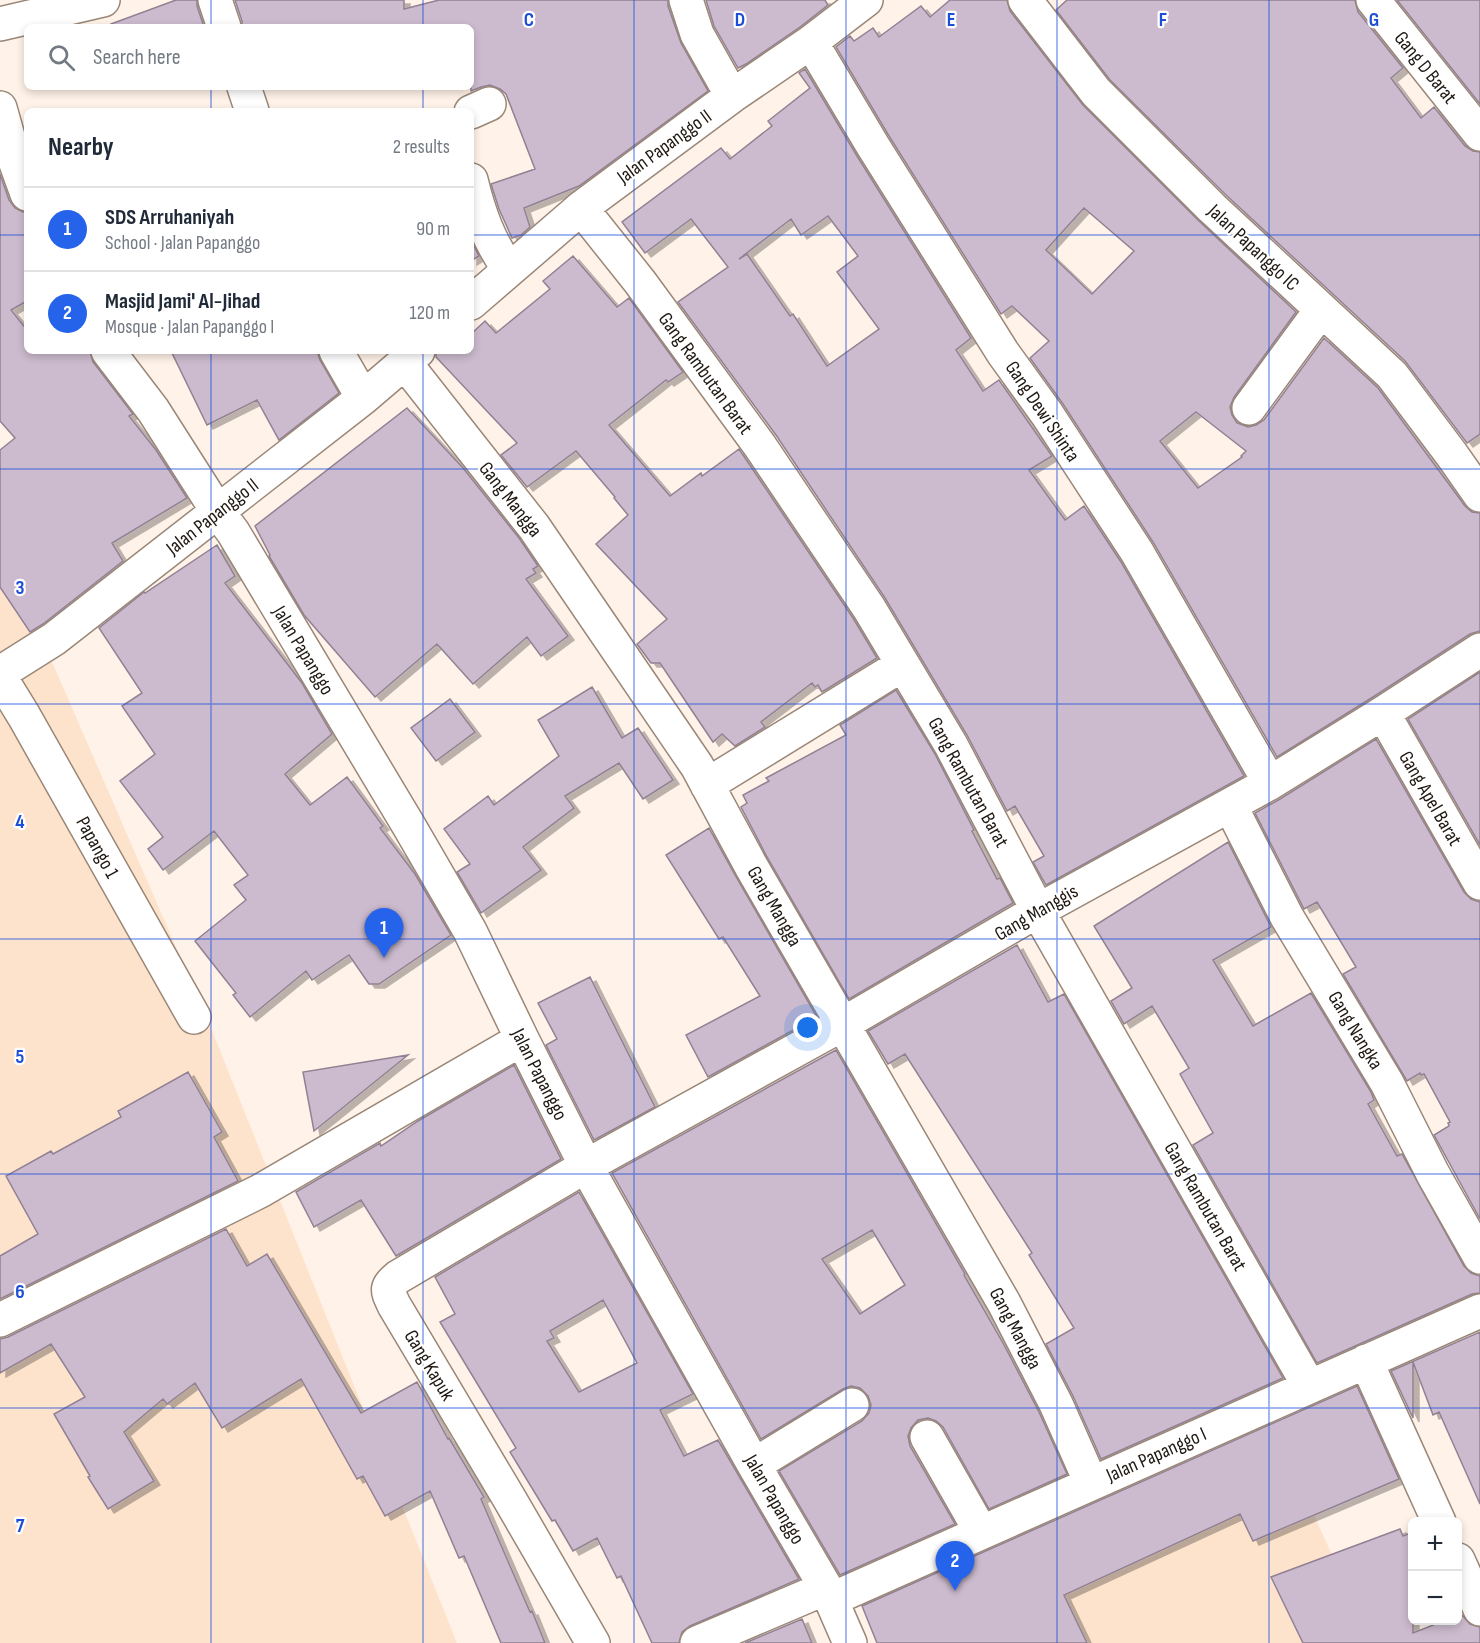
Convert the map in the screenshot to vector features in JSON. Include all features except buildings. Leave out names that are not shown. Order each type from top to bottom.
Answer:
[{"type":"street","points":[[0,24],[103,0]]},
{"type":"street","points":[[215,0],[223,24]]},
{"type":"street","points":[[686,0],[697,34],[732,96]]},
{"type":"street","name":"Jalan Papanggo II","points":[[474,300],[581,207],[866,0]]},
{"type":"street","name":"Jalan Papanggo IC","points":[[1025,0],[1096,92],[1212,208],[1392,375],[1480,495]]},
{"type":"street","name":"Gang D Barat","points":[[1373,0],[1480,134]]},
{"type":"street","name":"Gang Dewi Shinta","points":[[811,42],[873,146],[1003,353],[1047,414],[1137,552],[1270,783]]},
{"type":"street","points":[[245,90],[251,108]]},
{"type":"street","points":[[0,108],[24,186]]},
{"type":"street","points":[[474,192],[487,234],[498,255],[509,269]]},
{"type":"street","name":"Gang Rambutan Barat","points":[[581,207],[640,282],[759,446],[869,608],[951,745],[1039,910],[1309,1386]]},
{"type":"street","points":[[1249,408],[1322,310]]},
{"type":"street","name":"Jalan Papanggo","points":[[110,354],[153,411],[240,542],[426,854],[470,931],[586,1166],[754,1465],[829,1593],[850,1643]]},
{"type":"street","points":[[338,354],[363,398]]},
{"type":"street","name":"Jalan Papanggo II","points":[[0,673],[54,639],[363,398],[411,357]]},
{"type":"street","name":"Gang Mangga","points":[[411,357],[534,528],[697,766],[751,866],[1004,1303],[1056,1404],[1091,1483]]},
{"type":"street","name":"Gang Manggis","points":[[586,1166],[843,1024],[1039,910],[1270,783],[1480,650]]},
{"type":"street","points":[[707,784],[902,665]]},
{"type":"street","name":"Papango 1","points":[[0,677],[194,1017]]},
{"type":"street","name":"Gang Apel Barat","points":[[1383,713],[1480,884]]},
{"type":"street","name":"Gang Nangka","points":[[1230,805],[1287,917],[1387,1083],[1433,1174],[1480,1257]]},
{"type":"street","points":[[0,1320],[260,1191],[522,1039]]},
{"type":"street","name":"Gang Kapuk","points":[[586,1166],[398,1277],[389,1285],[388,1291],[394,1305],[593,1643]]},
{"type":"street","name":"Jalan Papanggo I","points":[[697,1643],[981,1532],[1480,1311]]},
{"type":"street","points":[[1366,1361],[1437,1517]]},
{"type":"street","points":[[754,1465],[852,1405]]},
{"type":"street","points":[[927,1437],[981,1532]]},
{"type":"street","points":[[1462,1569],[1480,1609]]},
{"type":"shaded area","points":[[0,542],[209,1023],[457,1643],[0,1643]]},
{"type":"shaded area","points":[[1274,1427],[1372,1643],[1015,1643],[982,1562]]},
{"type":"place","name":"SDS Arruhaniyah","points":[[384,958]]},
{"type":"place","name":"Masjid Jami' Al-Jihad","points":[[955,1591]]}]
